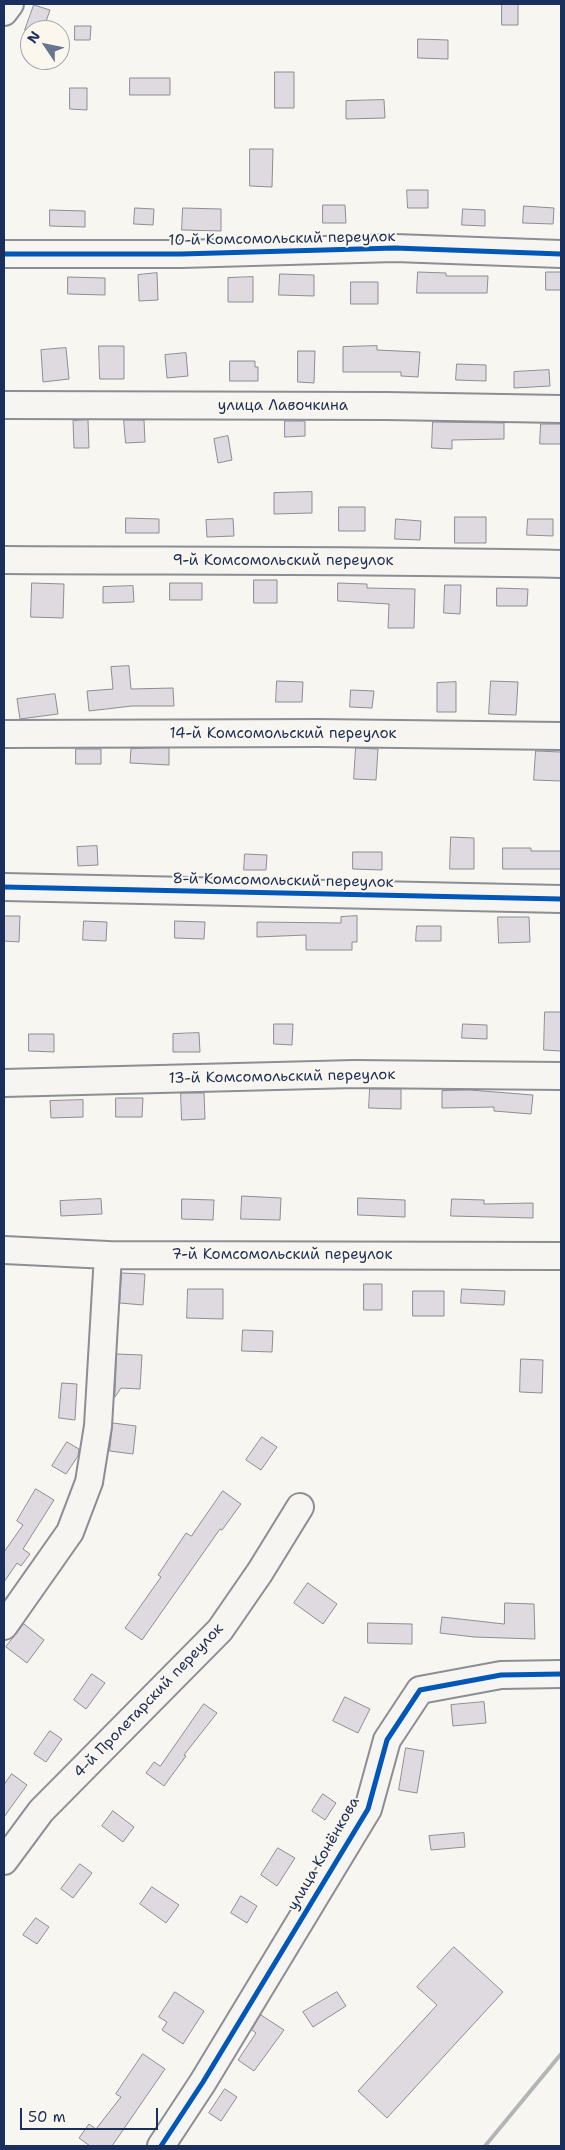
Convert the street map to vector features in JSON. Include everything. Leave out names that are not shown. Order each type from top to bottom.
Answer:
[{"type":"street","points":[[4,12],[10,4]]},
{"type":"street","name":"10-й Комсомольский переулок","points":[[4,254],[181,254],[394,248],[561,254]]},
{"type":"street","name":"улица Лавочкина","points":[[4,405],[388,406],[561,409]]},
{"type":"street","name":"9-й Комсомольский переулок","points":[[4,560],[309,562],[385,560],[561,564]]},
{"type":"street","name":"14-й Комсомольский переулок","points":[[4,734],[318,733],[561,736]]},
{"type":"street","name":"8-й Комсомольский переулок","points":[[4,887],[561,899]]},
{"type":"street","name":"13-й Комсомольский переулок","points":[[4,1083],[354,1074],[561,1076]]},
{"type":"street","name":"7-й Комсомольский переулок","points":[[4,1250],[108,1255],[561,1256]]},
{"type":"street","points":[[4,1626],[70,1532],[89,1482],[98,1426],[108,1255]]},
{"type":"street","name":"4-й Пролетарский переулок","points":[[4,1861],[41,1811],[220,1630],[260,1572],[300,1507]]},
{"type":"street","name":"улица Конёнкова","points":[[161,2146],[203,2082],[368,1809],[387,1740],[420,1690],[501,1675],[561,1674]]},
{"type":"building","points":[[502,4],[518,4],[518,25],[502,25]]},
{"type":"building","points":[[34,5],[50,10],[46,20],[29,20]]},
{"type":"building","points":[[75,26],[91,26],[90,40],[75,40]]},
{"type":"building","points":[[418,39],[448,40],[448,59],[418,58]]},
{"type":"building","points":[[275,72],[294,72],[294,108],[275,108]]},
{"type":"building","points":[[130,78],[170,78],[170,95],[130,95]]},
{"type":"building","points":[[70,88],[87,88],[87,110],[70,109]]},
{"type":"building","points":[[384,100],[385,118],[346,119],[346,101]]},
{"type":"building","points":[[250,149],[273,149],[272,187],[250,186]]},
{"type":"building","points":[[407,190],[428,190],[428,208],[408,208]]},
{"type":"building","points":[[323,205],[345,205],[346,223],[323,223]]},
{"type":"building","points":[[524,206],[554,208],[553,224],[523,223]]},
{"type":"building","points":[[135,208],[154,209],[153,225],[134,224]]},
{"type":"building","points":[[183,208],[221,209],[221,231],[182,230]]},
{"type":"building","points":[[463,209],[485,210],[485,226],[462,225]]},
{"type":"building","points":[[50,210],[85,211],[85,227],[50,226]]},
{"type":"building","points":[[418,272],[446,273],[446,276],[488,276],[487,293],[417,293]]},
{"type":"building","points":[[546,272],[561,272],[561,290],[546,290]]},
{"type":"building","points":[[157,273],[158,300],[139,301],[138,275]]},
{"type":"building","points":[[280,274],[314,275],[314,296],[279,295]]},
{"type":"building","points":[[68,277],[105,278],[105,295],[68,294]]},
{"type":"building","points":[[253,277],[253,302],[228,302],[228,278]]},
{"type":"building","points":[[351,282],[378,282],[378,304],[351,304]]},
{"type":"building","points":[[99,346],[124,346],[124,379],[100,379]]},
{"type":"building","points":[[377,346],[377,350],[420,352],[418,377],[401,376],[401,372],[343,372],[343,347]]},
{"type":"building","points":[[66,348],[69,379],[43,382],[41,350]]},
{"type":"building","points":[[298,351],[315,351],[314,383],[298,382]]},
{"type":"building","points":[[186,353],[188,376],[167,378],[165,355]]},
{"type":"building","points":[[230,361],[255,361],[255,367],[258,367],[258,381],[230,381]]},
{"type":"building","points":[[457,364],[486,365],[486,381],[456,380]]},
{"type":"building","points":[[549,370],[550,386],[514,388],[514,372]]},
{"type":"building","points":[[88,420],[89,448],[74,448],[73,421]]},
{"type":"building","points":[[124,420],[144,420],[145,442],[126,443]]},
{"type":"building","points":[[285,421],[305,421],[305,436],[285,437]]},
{"type":"building","points":[[433,422],[504,423],[504,439],[452,440],[452,449],[432,448]]},
{"type":"building","points":[[541,424],[561,424],[561,444],[540,444]]},
{"type":"building","points":[[228,436],[232,460],[218,463],[214,439]]},
{"type":"building","points":[[312,492],[312,513],[274,514],[274,493]]},
{"type":"building","points":[[339,507],[365,507],[365,531],[339,531]]},
{"type":"building","points":[[455,517],[486,517],[486,543],[455,543]]},
{"type":"building","points":[[126,518],[159,519],[159,533],[126,533]]},
{"type":"building","points":[[233,519],[234,536],[207,537],[206,520]]},
{"type":"building","points":[[396,519],[421,521],[420,540],[395,539]]},
{"type":"building","points":[[528,519],[553,519],[553,536],[527,535]]},
{"type":"building","points":[[254,580],[277,580],[277,603],[254,603]]},
{"type":"building","points":[[32,583],[64,584],[63,618],[31,617]]},
{"type":"building","points":[[170,583],[202,583],[202,600],[170,600]]},
{"type":"building","points":[[338,583],[367,584],[367,588],[415,589],[414,628],[388,628],[389,604],[338,601]]},
{"type":"building","points":[[445,585],[461,585],[460,614],[444,613]]},
{"type":"building","points":[[133,586],[134,602],[103,603],[103,587]]},
{"type":"building","points":[[497,588],[528,589],[527,606],[497,606]]},
{"type":"building","points":[[129,666],[131,689],[173,688],[174,706],[132,706],[89,711],[87,691],[113,689],[111,667]]},
{"type":"building","points":[[277,681],[303,682],[302,702],[276,702]]},
{"type":"building","points":[[491,681],[518,682],[516,715],[489,714]]},
{"type":"building","points":[[456,682],[456,712],[437,712],[437,683]]},
{"type":"building","points":[[351,690],[374,691],[372,708],[350,707]]},
{"type":"building","points":[[55,694],[58,714],[20,719],[17,699]]},
{"type":"building","points":[[169,748],[169,765],[130,763],[131,749]]},
{"type":"building","points":[[356,748],[378,749],[376,780],[354,779]]},
{"type":"building","points":[[76,749],[101,749],[101,764],[76,764]]},
{"type":"building","points":[[536,751],[561,752],[561,781],[534,780]]},
{"type":"building","points":[[451,837],[474,838],[474,869],[450,869]]},
{"type":"building","points":[[97,846],[98,865],[78,866],[77,847]]},
{"type":"building","points":[[503,848],[531,848],[531,851],[561,851],[561,869],[503,869]]},
{"type":"building","points":[[353,852],[382,852],[382,870],[353,869]]},
{"type":"building","points":[[245,854],[267,855],[266,870],[244,870]]},
{"type":"building","points":[[4,916],[20,916],[19,942],[4,941]]},
{"type":"building","points":[[357,916],[357,942],[352,942],[352,950],[306,950],[306,935],[257,937],[257,922],[341,923],[341,917]]},
{"type":"building","points":[[498,917],[529,917],[530,942],[499,943]]},
{"type":"building","points":[[84,921],[107,922],[106,941],[83,940]]},
{"type":"building","points":[[175,921],[205,922],[204,939],[175,938]]},
{"type":"building","points":[[417,926],[441,926],[441,941],[416,941]]},
{"type":"building","points":[[545,1012],[561,1012],[561,1051],[544,1050]]},
{"type":"building","points":[[274,1024],[293,1024],[292,1045],[274,1044]]},
{"type":"building","points":[[463,1024],[487,1025],[487,1039],[462,1038]]},
{"type":"building","points":[[199,1033],[200,1052],[173,1052],[173,1034]]},
{"type":"building","points":[[29,1034],[54,1034],[54,1052],[29,1051]]},
{"type":"building","points":[[370,1089],[401,1089],[401,1109],[369,1108]]},
{"type":"building","points":[[470,1090],[533,1095],[531,1114],[494,1111],[494,1107],[442,1108],[442,1091]]},
{"type":"building","points":[[181,1093],[204,1093],[205,1119],[182,1120]]},
{"type":"building","points":[[116,1098],[143,1098],[142,1117],[116,1117]]},
{"type":"building","points":[[83,1100],[83,1117],[51,1118],[50,1101]]},
{"type":"building","points":[[242,1196],[281,1198],[280,1220],[241,1219]]},
{"type":"building","points":[[358,1198],[405,1200],[405,1217],[358,1215]]},
{"type":"building","points":[[101,1199],[102,1214],[61,1216],[60,1201]]},
{"type":"building","points":[[182,1199],[214,1200],[213,1220],[182,1219]]},
{"type":"building","points":[[452,1199],[484,1200],[484,1204],[533,1203],[533,1218],[451,1216]]},
{"type":"building","points":[[122,1273],[145,1274],[143,1305],[120,1303]]},
{"type":"building","points":[[364,1284],[382,1284],[382,1310],[364,1310]]},
{"type":"building","points":[[188,1289],[223,1289],[223,1319],[187,1318]]},
{"type":"building","points":[[462,1289],[505,1291],[504,1305],[461,1303]]},
{"type":"building","points":[[413,1291],[444,1291],[444,1316],[413,1316]]},
{"type":"building","points":[[243,1330],[273,1331],[272,1352],[242,1351]]},
{"type":"building","points":[[117,1354],[142,1355],[140,1389],[121,1388],[115,1397]]},
{"type":"building","points":[[521,1359],[543,1360],[542,1393],[520,1392]]},
{"type":"building","points":[[62,1383],[77,1384],[75,1420],[59,1418]]},
{"type":"building","points":[[113,1423],[136,1426],[133,1454],[110,1451]]},
{"type":"building","points":[[262,1437],[277,1447],[261,1470],[246,1460]]},
{"type":"building","points":[[67,1442],[79,1449],[78,1456],[66,1474],[52,1466]]},
{"type":"building","points":[[36,1489],[54,1500],[23,1549],[30,1554],[21,1566],[17,1563],[4,1582],[4,1552],[23,1525],[17,1521]]},
{"type":"building","points":[[223,1491],[241,1504],[222,1530],[220,1529],[142,1640],[125,1628],[161,1577],[158,1575],[186,1533],[191,1536]]},
{"type":"building","points":[[308,1583],[337,1604],[323,1624],[294,1603]]},
{"type":"building","points":[[505,1603],[534,1604],[535,1639],[474,1637],[440,1633],[442,1617],[504,1624]]},
{"type":"building","points":[[368,1623],[412,1624],[412,1644],[368,1643]]},
{"type":"building","points":[[24,1624],[44,1640],[27,1663],[6,1647]]},
{"type":"building","points":[[92,1674],[105,1683],[86,1709],[74,1700]]},
{"type":"building","points":[[345,1697],[370,1709],[358,1733],[333,1721]]},
{"type":"building","points":[[484,1702],[486,1723],[453,1726],[451,1705]]},
{"type":"building","points":[[204,1704],[217,1713],[184,1755],[186,1756],[164,1786],[146,1773],[154,1762],[160,1766]]},
{"type":"building","points":[[50,1731],[62,1739],[46,1762],[34,1754]]},
{"type":"building","points":[[406,1748],[424,1751],[417,1793],[399,1790]]},
{"type":"building","points":[[12,1774],[27,1785],[4,1817],[4,1785]]},
{"type":"building","points":[[323,1794],[336,1803],[325,1820],[312,1811]]},
{"type":"building","points":[[113,1811],[134,1827],[123,1842],[102,1826]]},
{"type":"building","points":[[464,1833],[465,1847],[431,1850],[429,1836]]},
{"type":"building","points":[[278,1848],[295,1858],[277,1886],[261,1875]]},
{"type":"building","points":[[80,1864],[92,1873],[73,1898],[61,1889]]},
{"type":"building","points":[[152,1887],[179,1905],[166,1923],[140,1904]]},
{"type":"building","points":[[241,1896],[257,1906],[247,1923],[231,1913]]},
{"type":"building","points":[[36,1918],[49,1927],[37,1944],[23,1935]]},
{"type":"building","points":[[454,1947],[503,1992],[387,2118],[358,2091],[437,2005],[417,1987]]},
{"type":"building","points":[[175,1992],[204,2011],[183,2044],[162,2030],[167,2022],[159,2017]]},
{"type":"building","points":[[337,1992],[346,2006],[313,2027],[303,2012]]},
{"type":"building","points":[[261,2015],[284,2030],[254,2071],[238,2060],[256,2033],[252,2030]]},
{"type":"building","points":[[143,2054],[165,2069],[112,2146],[90,2146],[79,2138],[89,2124],[96,2129],[121,2097],[116,2094]]},
{"type":"building","points":[[225,2089],[237,2097],[221,2121],[209,2113]]},
{"type":"railway","points":[[485,2146],[561,2054]]},
{"type":"cycle path","points":[[4,254],[181,254],[395,248],[561,254]]},
{"type":"cycle path","points":[[4,887],[561,899]]},
{"type":"cycle path","points":[[161,2146],[203,2082],[368,1809],[387,1740],[420,1690],[501,1675],[561,1674]]}]
